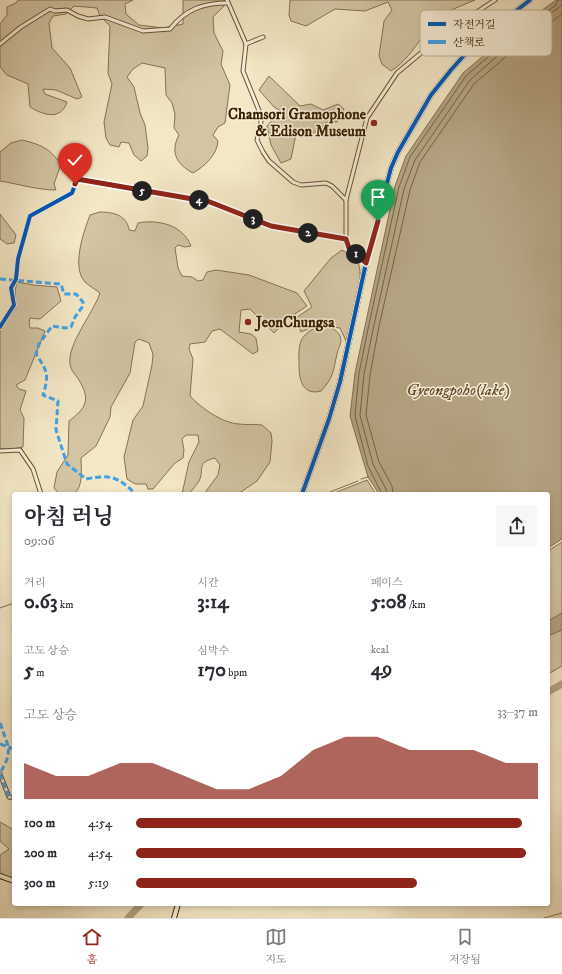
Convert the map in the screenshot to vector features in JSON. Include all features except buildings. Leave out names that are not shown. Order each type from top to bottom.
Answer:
[{"type":"street","points":[[480,10],[495,0]]},
{"type":"street","points":[[517,10],[530,0]]},
{"type":"street","points":[[0,44],[21,27],[50,9],[55,11],[67,10],[88,19],[105,17],[143,31],[170,29],[178,20],[192,10],[210,3],[227,2],[246,44],[243,71],[260,113],[261,122],[257,140],[269,161],[293,182],[301,186],[326,183],[332,186],[346,200]]},
{"type":"street","points":[[246,44],[263,38]]},
{"type":"street","points":[[366,263],[349,248],[346,239],[346,200],[367,118],[391,80],[420,53]]},
{"type":"street","points":[[303,492],[329,419],[340,382],[366,263],[391,168],[398,152],[431,94],[464,56]]},
{"type":"street","points":[[0,327],[14,305],[11,288],[16,280],[18,259],[30,216],[72,193],[77,179],[210,202],[271,226],[346,239]]},
{"type":"street","points":[[0,451],[20,450],[33,469],[40,492]]},
{"type":"street","points":[[0,774],[9,797],[12,798]]},
{"type":"street","points":[[0,876],[12,879]]},
{"type":"street","points":[[174,918],[178,906]]},
{"type":"shaded area","points":[[18,0],[133,0],[125,4],[126,14],[139,25],[163,28],[183,24],[183,0],[225,0],[224,6],[213,17],[214,33],[223,51],[221,64],[230,85],[225,123],[218,127],[213,135],[218,141],[210,160],[193,173],[182,166],[179,162],[176,157],[175,147],[179,135],[174,128],[175,114],[172,103],[166,95],[165,68],[142,63],[133,69],[127,77],[134,87],[140,113],[145,125],[148,148],[147,156],[141,161],[134,155],[129,143],[121,142],[119,147],[110,145],[106,138],[104,122],[112,84],[108,73],[110,26],[100,16],[97,8],[74,6],[66,14],[53,16],[49,23],[52,48],[70,68],[82,97],[77,99],[56,90],[43,89],[45,94],[67,102],[64,108],[61,112],[51,115],[30,107],[28,84],[7,75],[0,67],[0,24],[7,15],[7,7],[16,3]]},
{"type":"shaded area","points":[[290,0],[475,0],[451,10],[420,10],[420,40],[405,60],[391,71],[382,64],[379,56],[384,21],[392,10],[388,2],[365,11],[335,9],[306,26],[291,21],[289,15]]},
{"type":"shaded area","points":[[269,76],[300,106],[311,104],[323,110],[338,104],[344,109],[337,122],[327,122],[320,129],[310,134],[296,134],[291,159],[281,163],[271,145],[267,126],[281,111],[274,107],[259,90]]},
{"type":"shaded area","points":[[22,140],[35,144],[49,151],[61,164],[54,184],[56,190],[35,188],[0,181],[0,152],[11,143]]},
{"type":"shaded area","points":[[100,212],[119,215],[128,225],[129,230],[135,231],[138,223],[154,222],[169,225],[182,233],[191,246],[185,247],[178,245],[175,248],[178,268],[182,276],[192,277],[198,281],[203,280],[207,272],[216,270],[249,275],[297,293],[307,306],[287,319],[274,333],[250,309],[241,310],[239,332],[251,334],[256,338],[258,351],[253,354],[220,329],[212,331],[205,342],[190,344],[189,349],[193,359],[190,396],[206,410],[219,418],[232,423],[262,425],[271,433],[272,441],[270,462],[257,481],[241,492],[205,492],[218,475],[220,465],[215,458],[205,462],[202,467],[201,477],[191,492],[182,492],[189,462],[199,442],[198,435],[186,435],[182,439],[184,450],[183,458],[175,463],[153,489],[148,489],[146,484],[135,484],[127,479],[124,457],[133,420],[143,406],[153,354],[149,343],[139,339],[135,342],[130,373],[111,407],[110,417],[96,446],[81,458],[81,478],[76,492],[57,492],[54,488],[57,472],[68,455],[69,421],[83,408],[86,398],[83,387],[71,369],[70,356],[77,338],[100,293],[85,282],[79,267],[82,239],[90,215]]},
{"type":"shaded area","points":[[0,214],[16,235],[14,243],[7,244],[0,239]]},
{"type":"shaded area","points":[[342,250],[356,259],[359,266],[360,275],[357,299],[346,341],[340,328],[331,327],[327,320],[301,332],[296,318],[312,307],[304,291],[331,258]]},
{"type":"shaded area","points":[[17,282],[57,287],[61,301],[40,319],[30,318],[30,328],[38,328],[45,331],[25,380],[16,385],[19,389],[26,391],[20,410],[24,418],[23,447],[7,450],[0,448],[0,331],[16,307],[15,291]]},
{"type":"shaded area","points":[[325,324],[338,332],[341,338],[341,343],[332,374],[328,382],[321,391],[315,392],[306,389],[301,380],[299,370],[300,345],[306,334]]},
{"type":"shaded area","points":[[367,480],[375,492],[337,492]]},
{"type":"shaded area","points":[[562,542],[562,666],[550,673],[550,550]]},
{"type":"shaded area","points":[[0,822],[12,829],[12,878],[6,879],[0,871],[0,855],[9,849],[0,841]]},
{"type":"water","name":"Gyeongpoho(lake)","points":[[556,0],[562,0],[562,539],[550,547],[550,492],[378,492],[368,477],[350,416],[355,373],[395,186],[406,156],[463,73],[483,56],[552,56],[552,10],[542,10]]},
{"type":"water","points":[[562,613],[562,630],[550,635],[550,620]]},
{"type":"waterway","points":[[361,479],[368,477]]},
{"type":"waterway","points":[[330,492],[358,481]]},
{"type":"waterway","points":[[0,608],[12,604]]},
{"type":"waterway","points":[[550,691],[562,684]]},
{"type":"waterway","points":[[128,918],[139,906]]},
{"type":"waterway","points":[[544,918],[562,913]]},
{"type":"marked path","points":[[0,279],[61,284],[64,294],[76,294],[83,302],[83,306],[75,317],[71,327],[65,328],[52,326],[39,344],[36,354],[43,365],[47,378],[43,395],[58,401],[56,430],[67,464],[86,479],[102,477],[114,478],[119,480],[134,492]]},
{"type":"marked path","points":[[0,723],[8,748],[7,759],[0,773]]},
{"type":"marked path","points":[[0,744],[12,748]]},
{"type":"marked path","points":[[0,774],[9,797],[12,798]]},
{"type":"cycle path","points":[[517,10],[530,0]]},
{"type":"cycle path","points":[[303,492],[329,419],[340,382],[366,263],[391,168],[398,152],[431,95],[463,56]]},
{"type":"cycle path","points":[[0,327],[14,305],[11,288],[16,279],[18,259],[30,216],[72,193],[77,179],[210,202],[271,226],[346,239]]},
{"type":"place","name":"Chamsori Gramophone & Edison Museum","points":[[374,123]]},
{"type":"place","name":"JeonChungsa","points":[[248,322]]},
{"type":"route","points":[[75,184],[77,179],[210,202],[271,226],[346,239],[349,248],[366,263],[378,221]]}]
